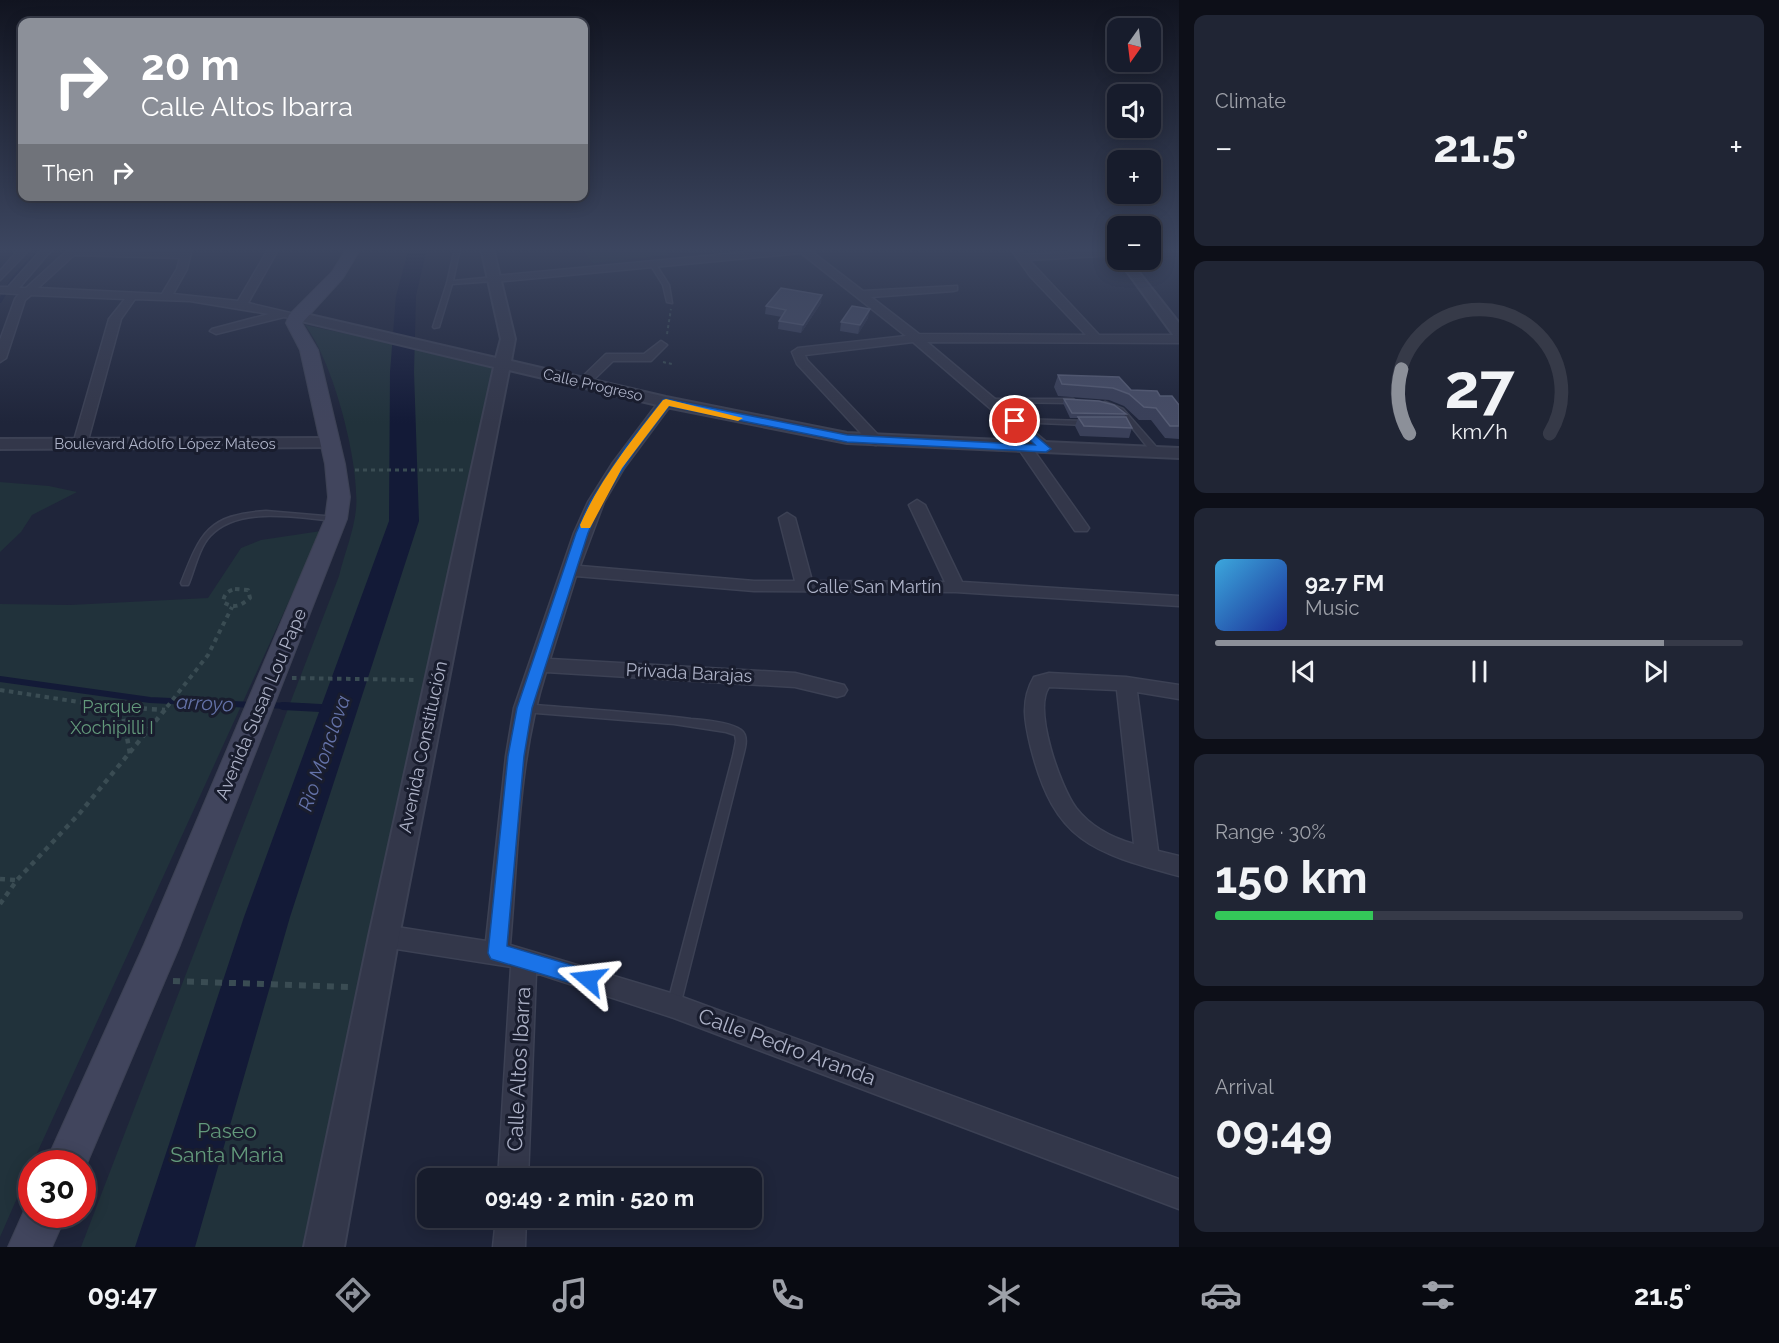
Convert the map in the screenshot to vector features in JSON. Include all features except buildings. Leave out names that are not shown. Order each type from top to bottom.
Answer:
[{"type":"main road","points":[[298,317],[308,306]]},
{"type":"main road","name":"Avenida Susan Lou Pape","points":[[72,1150],[146,980],[336,519],[339,497],[330,443],[309,350],[294,323],[298,317]]},
{"type":"main road","points":[[30,1247],[38,1228]]},
{"type":"street","points":[[0,358],[15,306]]},
{"type":"street","points":[[80,444],[115,319],[124,306]]},
{"type":"street","points":[[248,306],[298,317]]},
{"type":"street","name":"Avenida Constitución","points":[[324,1247],[376,988],[384,936],[480,470],[513,367],[500,306]]},
{"type":"street","points":[[875,306],[992,401],[1046,449]]},
{"type":"street","points":[[1066,306],[1096,339]]},
{"type":"street","points":[[1158,306],[1179,333]]},
{"type":"street","points":[[216,331],[298,317]]},
{"type":"street","name":"Calle Progreso","points":[[298,317],[666,402],[807,432],[876,441],[1179,453]]},
{"type":"street","points":[[876,441],[801,361],[798,354],[846,345],[916,338],[1179,339]]},
{"type":"street","points":[[582,383],[610,357],[647,358],[661,345]]},
{"type":"street","points":[[513,367],[545,374]]},
{"type":"street","points":[[513,367],[544,369],[545,374]]},
{"type":"street","name":"Calle Altos Ibarra","points":[[513,1168],[511,956],[507,836],[524,708],[570,570],[596,502],[617,467],[666,402]]},
{"type":"street","name":"Boulevard Adolfo López Mateos","points":[[0,444],[330,443]]},
{"type":"street","points":[[1024,448],[1081,528]]},
{"type":"street","points":[[917,505],[956,587]]},
{"type":"street","points":[[788,518],[805,588]]},
{"type":"street","name":"Calle San Martín","points":[[570,570],[805,588],[956,587],[1179,601]]},
{"type":"street","name":"Privada Barajas","points":[[539,664],[784,679],[837,690]]},
{"type":"street","points":[[1179,692],[1126,684],[1059,679],[1041,682],[1034,692],[1033,710],[1043,753],[1059,800],[1070,819],[1087,833],[1104,842],[1147,858],[1179,866]]},
{"type":"street","points":[[1126,684],[1147,858]]},
{"type":"street","name":"Calle Pedro Aranda","points":[[384,936],[511,956],[674,1006],[1179,1194]]},
{"type":"street","points":[[510,1247],[511,1228]]},
{"type":"lane","points":[[436,327],[443,306]]},
{"type":"lane","points":[[992,401],[1083,402]]},
{"type":"lane","points":[[1092,402],[1114,406],[1121,410],[1156,452]]},
{"type":"lane","points":[[1015,421],[1098,423]]},
{"type":"lane","points":[[1122,423],[1134,423]]},
{"type":"lane","points":[[185,583],[206,536],[221,522],[231,518],[261,514],[336,519]]},
{"type":"lane","points":[[524,708],[697,722],[719,725],[738,732],[741,738],[738,756],[674,1006]]},
{"type":"path","points":[[661,345],[669,327],[670,306]]},
{"type":"path","points":[[335,470],[480,470]]},
{"type":"path","points":[[0,904],[17,880],[79,814],[165,710],[208,655],[232,607],[250,598],[248,590],[232,589],[225,594],[223,602],[232,607]]},
{"type":"path","points":[[271,678],[437,681]]},
{"type":"path","points":[[0,690],[122,709],[165,710]]},
{"type":"path","points":[[122,709],[130,754]]},
{"type":"path","points":[[0,879],[17,880]]},
{"type":"path","points":[[146,980],[376,988]]},
{"type":"green space","name":"Paseo Santa Maria","points":[[305,325],[495,365],[306,1247],[81,1247],[88,1228],[96,1228],[96,1208],[339,576],[353,526],[356,489],[349,440],[334,387],[315,341]]},
{"type":"green space","points":[[0,482],[49,486],[77,492],[32,515],[21,532],[0,552]]},
{"type":"green space","name":"Parque Xochipilli I","points":[[321,531],[38,1150],[18,1150],[18,1196],[0,1237],[0,604],[70,605],[208,598],[241,548],[261,540]]},
{"type":"waterway","name":"Rio Monclova","points":[[165,1247],[267,917],[404,521],[402,372],[405,306]]},
{"type":"waterway","name":"arroyo","points":[[0,679],[150,700],[253,705]]},
{"type":"waterway","name":"arroyo","points":[[266,705],[311,707]]},
{"type":"waterway","name":"arroyo","points":[[283,706],[339,709]]},
{"type":"slow traffic","points":[[586,525],[596,502],[617,467],[666,402],[738,418]]},
{"type":"route","points":[[588,979],[524,958],[497,953],[505,847],[516,756],[524,708],[582,533],[596,502],[617,467],[666,402],[807,432],[847,438],[1046,449],[1015,421]]}]
